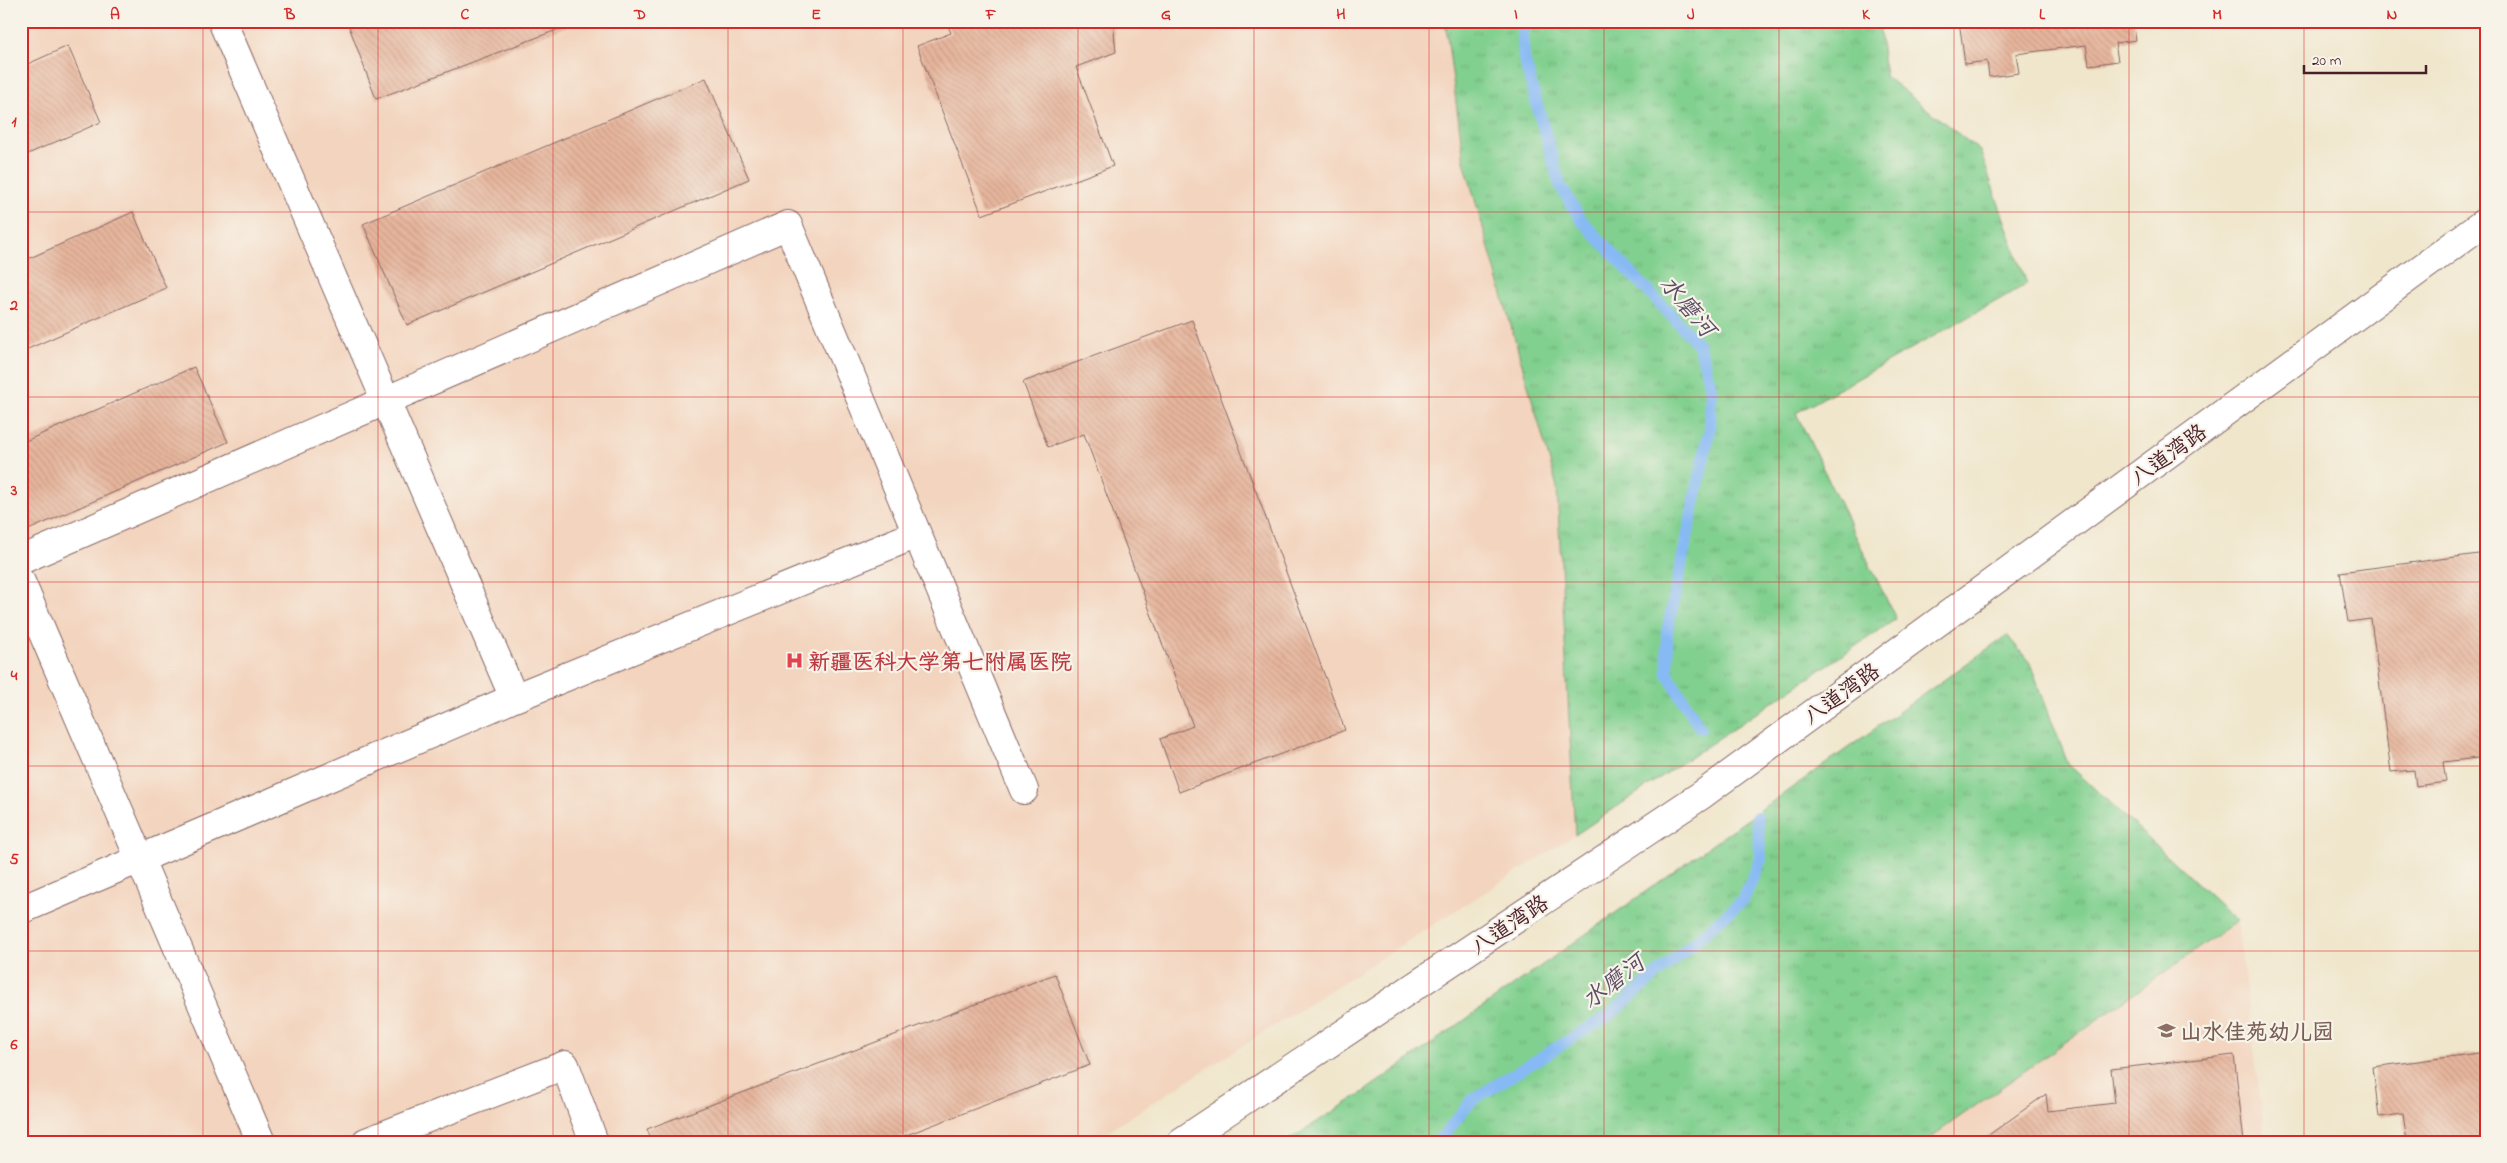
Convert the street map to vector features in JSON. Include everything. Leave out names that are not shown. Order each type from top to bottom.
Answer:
[{"type":"street","points":[[222,21],[514,698]]},
{"type":"street","name":"八道湾路","points":[[1181,1142],[1703,794],[2486,221]]},
{"type":"street","points":[[21,560],[788,225],[1024,790]]},
{"type":"street","points":[[21,910],[514,698],[917,534]]},
{"type":"street","points":[[21,582],[261,1142]]},
{"type":"street","points":[[366,1142],[565,1065],[594,1142]]},
{"type":"shaded area","name":"新疆医科大学第七附属医院","points":[[21,21],[1445,21],[1464,161],[1557,487],[1575,835],[1091,1142],[21,1142]]},
{"type":"shaded area","name":"山水佳苑幼儿园","points":[[2237,921],[2266,1142],[1924,1142]]},
{"type":"green space","points":[[1445,21],[1879,21],[1885,76],[1980,151],[2027,284],[1796,413],[1896,619],[1575,835],[1557,487],[1464,161]]},
{"type":"green space","points":[[2007,635],[2030,663],[2068,764],[2237,921],[1924,1142],[1286,1142],[1362,1093]]},
{"type":"building","points":[[347,21],[580,21],[376,99]]},
{"type":"building","points":[[946,21],[1113,21],[1116,52],[1076,67],[1113,166],[982,215],[917,46],[951,33]]},
{"type":"building","points":[[1959,21],[2133,21],[2136,40],[2115,43],[2118,61],[2089,65],[2086,45],[2016,54],[2019,73],[1989,77],[1987,61],[1965,64]]},
{"type":"building","points":[[2385,21],[2415,21],[2416,25],[2386,29]]},
{"type":"building","points":[[68,46],[101,122],[21,157],[21,67]]},
{"type":"building","points":[[706,78],[749,179],[407,325],[363,224]]},
{"type":"building","points":[[133,212],[166,288],[21,352],[21,262]]},
{"type":"building","points":[[1192,320],[1345,730],[1179,792],[1160,739],[1193,726],[1084,434],[1048,447],[1023,382]]},
{"type":"building","points":[[194,367],[228,442],[26,531],[21,520],[21,443]]},
{"type":"building","points":[[2486,553],[2486,757],[2443,762],[2446,782],[2416,786],[2414,770],[2391,772],[2371,619],[2348,622],[2340,572]]},
{"type":"building","points":[[1055,974],[1090,1065],[888,1142],[652,1142],[647,1129]]},
{"type":"building","points":[[2486,1052],[2486,1142],[2407,1142],[2403,1114],[2379,1117],[2373,1067]]},
{"type":"building","points":[[2234,1055],[2244,1142],[1979,1142],[2046,1094],[2048,1111],[2115,1103],[2111,1069]]},
{"type":"waterway","name":"水磨河","points":[[1522,21],[1524,59],[1560,185],[1581,220],[1699,345],[1711,387],[1710,428],[1667,632],[1668,675],[1700,728]]},
{"type":"waterway","name":"水磨河","points":[[1438,1142],[1472,1100],[1611,1014],[1743,900],[1761,859],[1757,817]]},
{"type":"place","name":"新疆医科大学第七附属医院","points":[[794,661]]},
{"type":"place","name":"山水佳苑幼儿园","points":[[2166,1031]]}]
